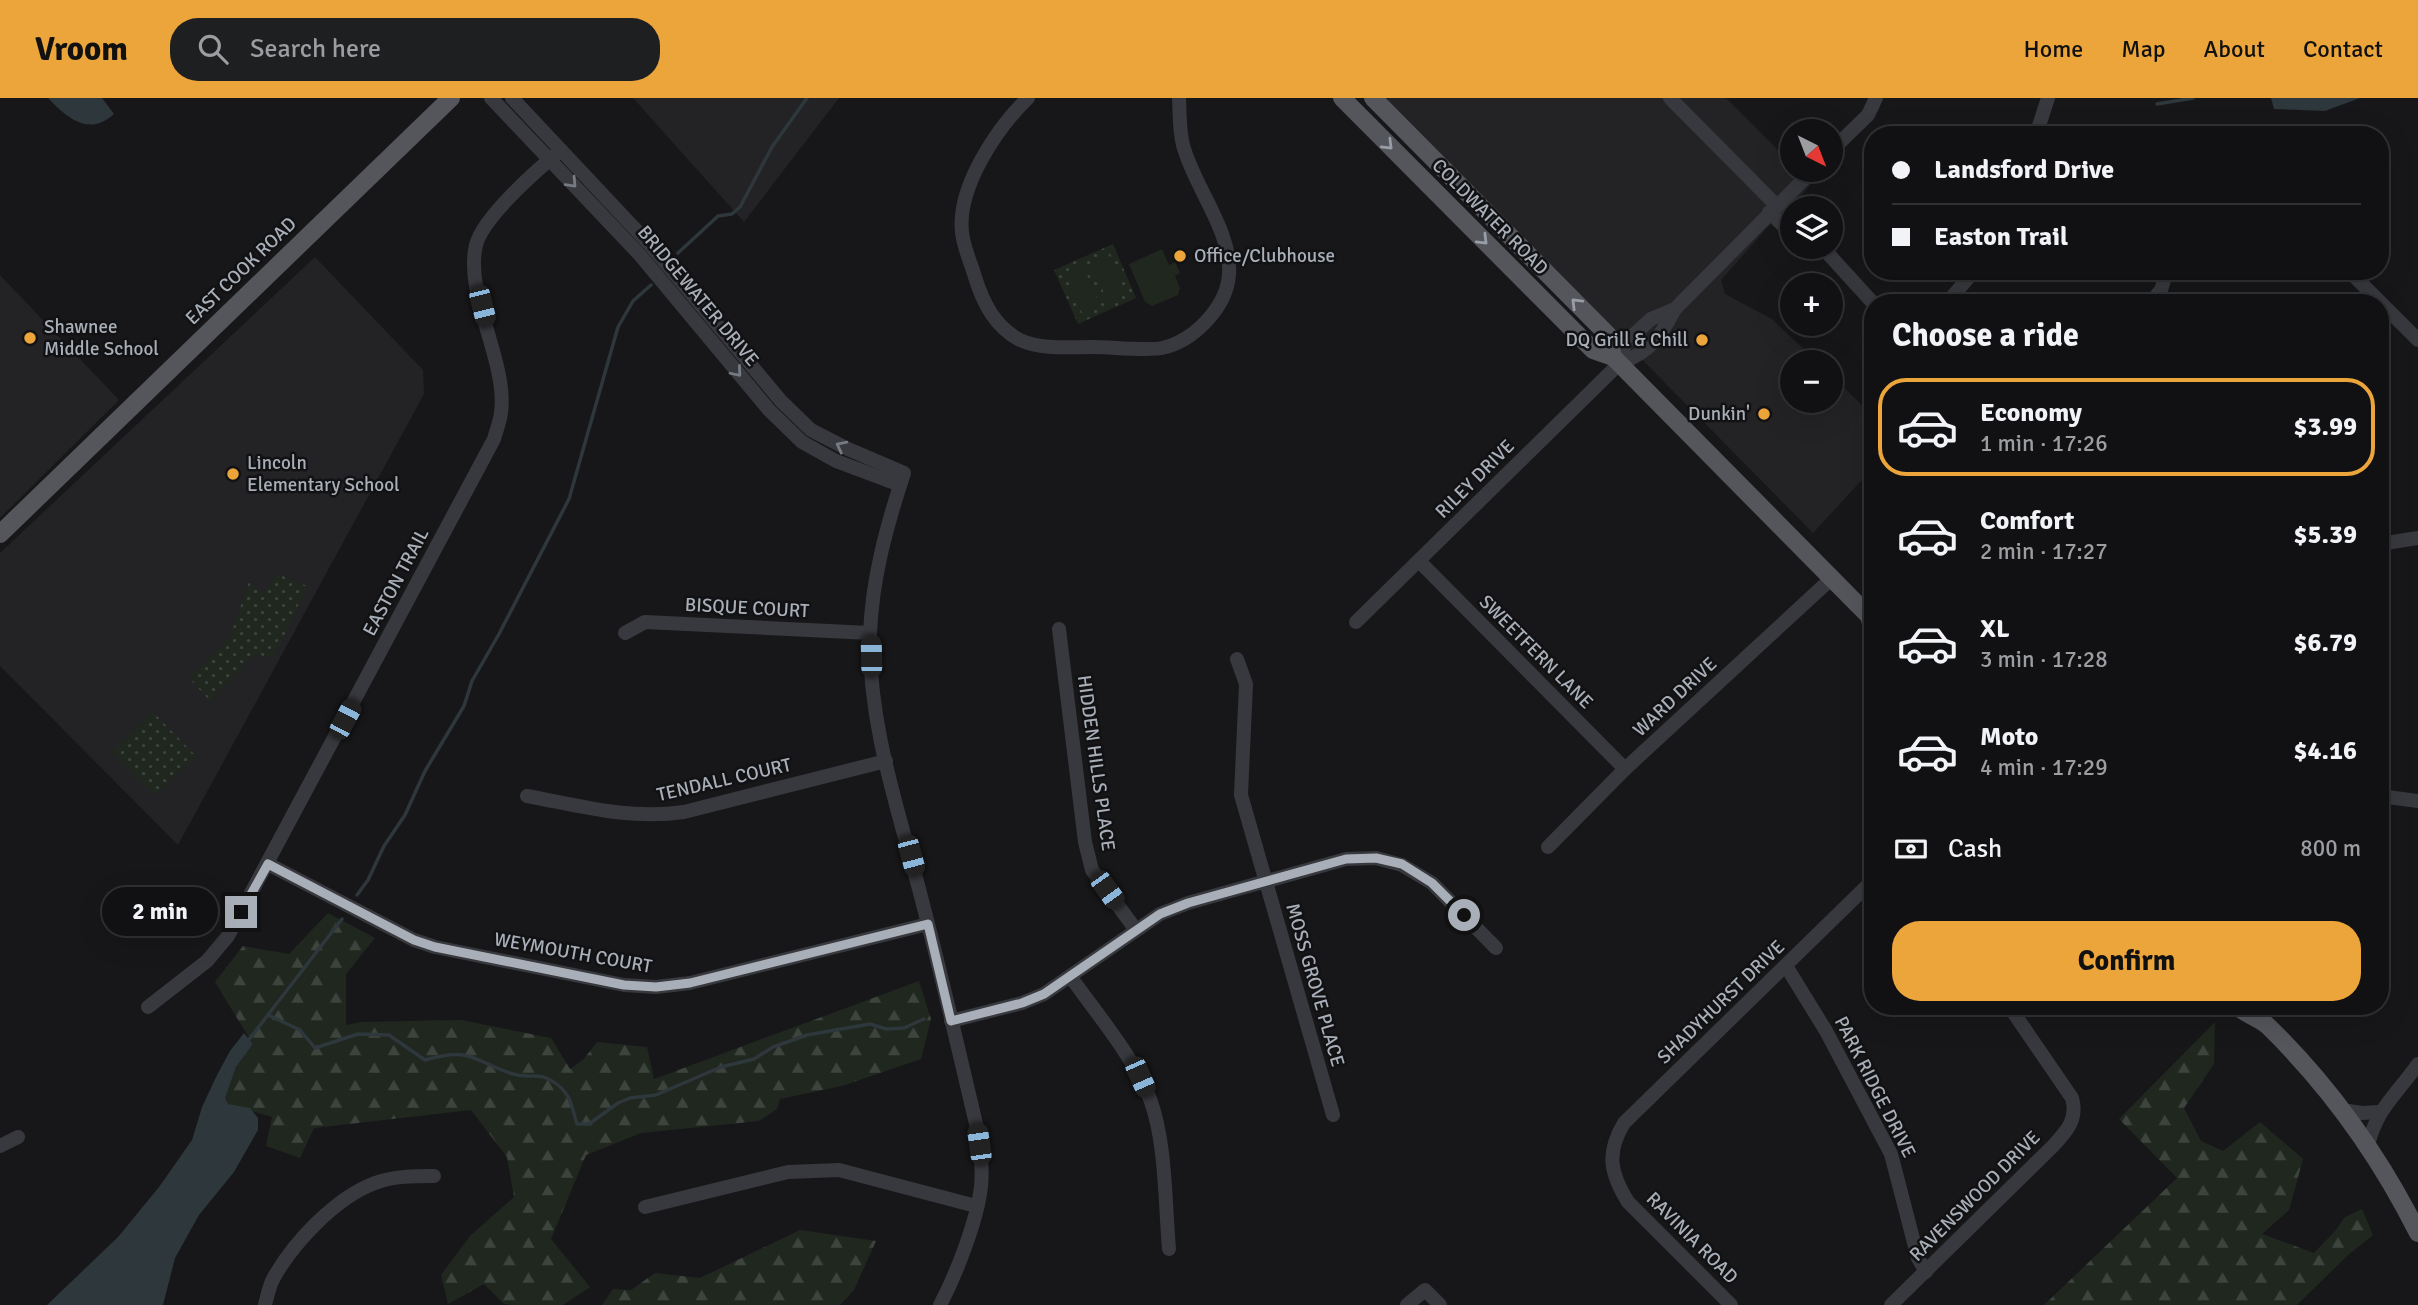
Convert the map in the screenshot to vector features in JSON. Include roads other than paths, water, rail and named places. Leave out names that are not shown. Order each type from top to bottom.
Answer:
[{"type":"main road","name":"EAST COOK ROAD","points":[[0,534],[451,98]]},
{"type":"main road","name":"COLDWATER ROAD","points":[[1342,98],[1593,350],[1616,360],[1864,612]]},
{"type":"main road","name":"COLDWATER ROAD","points":[[1373,98],[1608,334],[1616,360]]},
{"type":"main road","points":[[2249,1015],[2266,1024],[2310,1070],[2342,1110],[2368,1145],[2418,1233]]},
{"type":"main road","points":[[2262,1015],[2266,1024]]},
{"type":"street","name":"BRIDGEWATER DRIVE","points":[[491,98],[555,154],[652,247],[780,401],[811,430],[902,479],[883,538],[870,633]]},
{"type":"street","name":"BRIDGEWATER DRIVE","points":[[512,98],[555,154]]},
{"type":"street","points":[[1028,98],[1010,115],[969,181],[963,204],[961,232],[981,296],[991,315],[1008,332],[1022,341],[1049,346],[1162,348],[1190,336],[1207,321],[1222,301],[1229,275],[1228,249],[1183,146],[1179,98]]},
{"type":"street","points":[[1670,98],[1780,207]]},
{"type":"street","points":[[1843,139],[1868,115],[1876,98]]},
{"type":"street","points":[[2039,126],[2048,98]]},
{"type":"street","name":"EASTON TRAIL","points":[[148,1007],[219,950],[268,864],[494,439],[501,414],[501,386],[475,280],[476,244],[498,209],[555,154]]},
{"type":"street","name":"RILEY DRIVE","points":[[1790,196],[1802,182]]},
{"type":"street","name":"RILEY DRIVE","points":[[1356,622],[1616,360],[1626,342],[1651,319],[1675,309],[1780,207]]},
{"type":"street","points":[[1832,259],[1865,294]]},
{"type":"street","points":[[1955,294],[1966,280]]},
{"type":"street","points":[[2358,280],[2372,294]]},
{"type":"street","points":[[2389,311],[2418,340]]},
{"type":"street","points":[[2389,543],[2418,538]]},
{"type":"street","name":"SWEETFERN LANE","points":[[1419,561],[1625,769]]},
{"type":"street","name":"WARD DRIVE","points":[[1548,847],[1625,769],[1832,578]]},
{"type":"street","name":"BISQUE COURT","points":[[625,633],[645,622],[870,633]]},
{"type":"street","name":"HIDDEN HILLS PLACE","points":[[1059,629],[1085,842],[1092,870],[1136,930]]},
{"type":"street","points":[[870,633],[871,680],[886,761],[928,924],[982,1159],[981,1188],[976,1206],[953,1276],[940,1305]]},
{"type":"street","name":"MOSS GROVE PLACE","points":[[1237,659],[1246,684],[1241,795],[1332,1115]]},
{"type":"street","name":"TENDALL COURT","points":[[527,796],[654,817],[684,813],[886,761]]},
{"type":"street","points":[[2389,797],[2418,801]]},
{"type":"street","points":[[951,1021],[1022,1003],[1044,994],[1160,914],[1188,903],[1346,859],[1376,858],[1402,864],[1432,883],[1496,948]]},
{"type":"street","name":"WEYMOUTH COURT","points":[[268,864],[414,940],[435,947],[624,985],[656,987],[690,983],[928,924]]},
{"type":"street","name":"SHADYHURST DRIVE","points":[[1612,1159],[1617,1135],[1624,1123],[1864,889]]},
{"type":"street","name":"PARK RIDGE DRIVE","points":[[1786,966],[1826,1031],[1891,1154],[1917,1258],[1926,1272]]},
{"type":"street","points":[[1070,976],[1140,1077],[1151,1102],[1160,1141],[1169,1249]]},
{"type":"street","name":"RAVENSWOOD DRIVE","points":[[1891,1305],[2065,1134],[2072,1123],[2075,1108],[2064,1083],[2015,1015]]},
{"type":"street","points":[[2368,1145],[2379,1112],[2418,1065]]},
{"type":"street","points":[[2342,1110],[2379,1112]]},
{"type":"street","points":[[0,1146],[18,1137]]},
{"type":"street","name":"RAVINIA ROAD","points":[[1612,1159],[1618,1185],[1628,1202],[1731,1305]]},
{"type":"street","points":[[645,1207],[788,1172],[839,1170],[976,1206]]},
{"type":"street","points":[[265,1305],[271,1281],[288,1256],[327,1213],[348,1196],[376,1183],[402,1177],[434,1176]]},
{"type":"street","points":[[1407,1305],[1425,1290],[1440,1305]]},
{"type":"waterway","points":[[678,253],[718,216],[732,214],[740,207],[772,147],[807,98]]},
{"type":"waterway","points":[[2157,104],[2193,98]]},
{"type":"waterway","points":[[357,895],[405,815],[425,771],[464,706],[472,681],[569,499],[618,327],[633,301],[651,285]]},
{"type":"waterway","points":[[247,1042],[342,919]]},
{"type":"waterway","points":[[268,1015],[300,1030],[315,1048],[358,1034],[389,1035],[425,1060],[453,1054],[463,1055],[520,1076],[546,1078],[567,1094],[577,1124],[589,1124],[618,1103],[630,1098],[656,1095],[721,1067],[754,1059],[773,1047],[807,1035],[870,1024],[886,1029],[904,1028],[924,1019]]},
{"type":"place","name":"Office/Clubhouse","points":[[1180,256]]},
{"type":"place","name":"Shawnee Middle School","points":[[30,338]]},
{"type":"place","name":"DQ Grill & Chill","points":[[1702,340]]},
{"type":"place","name":"Dunkin'","points":[[1764,414]]},
{"type":"place","name":"Lincoln Elementary School","points":[[233,474]]}]
